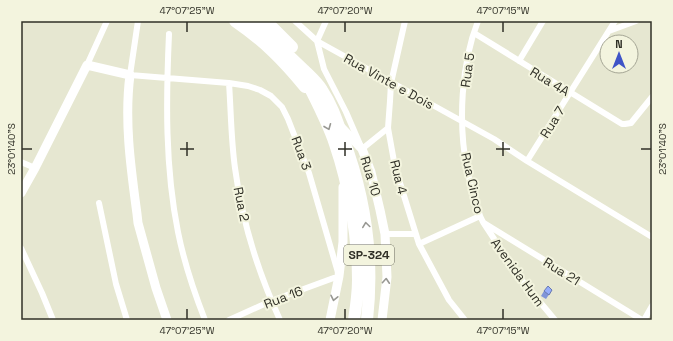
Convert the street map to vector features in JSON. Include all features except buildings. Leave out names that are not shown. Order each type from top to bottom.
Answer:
[{"type":"highway","points":[[235,21],[278,55],[316,101]]},
{"type":"highway","name":"SP-324","points":[[250,21],[279,45],[322,89],[338,124],[357,179],[366,224],[370,267],[367,320]]},
{"type":"highway","points":[[266,21],[291,46],[322,89]]},
{"type":"highway","name":"SP-324","points":[[300,66],[335,144],[343,173],[356,242],[358,281],[354,320]]},
{"type":"main road","points":[[21,193],[87,65],[130,75],[129,130],[137,214],[156,288],[167,320]]},
{"type":"main road","points":[[338,124],[362,149]]},
{"type":"main road","name":"Rua 10","points":[[362,149],[375,186],[385,234],[387,277],[382,320]]},
{"type":"main road","points":[[339,276],[343,242],[343,173]]},
{"type":"main road","name":"Rua 3","points":[[330,320],[339,276]]},
{"type":"street","points":[[87,65],[107,21]]},
{"type":"street","points":[[130,75],[138,21]]},
{"type":"street","name":"Rua Vinte e Dois","points":[[295,21],[317,41],[494,139],[527,161],[652,237]]},
{"type":"street","points":[[317,41],[326,21]]},
{"type":"street","name":"Rua 4","points":[[405,21],[391,83],[388,128],[395,167],[419,244],[449,300],[465,320]]},
{"type":"street","name":"Rua 5","points":[[462,121],[466,72],[478,21]]},
{"type":"street","points":[[519,61],[543,21]]},
{"type":"street","name":"Rua 7","points":[[527,161],[615,21]]},
{"type":"street","points":[[609,31],[636,21]]},
{"type":"street","name":"Rua 4A","points":[[474,33],[622,124],[628,124],[634,120],[642,107],[652,97]]},
{"type":"street","points":[[169,34],[167,78],[168,151],[177,227],[187,269],[205,320]]},
{"type":"street","name":"Rua 10","points":[[317,41],[324,69],[346,112],[362,149]]},
{"type":"street","name":"Rua 3","points":[[130,75],[229,83],[248,86],[271,96],[282,107],[309,173],[339,276]]},
{"type":"street","name":"Rua 2","points":[[229,83],[235,167],[242,207],[260,273],[280,320]]},
{"type":"street","name":"Rua Cinco","points":[[462,121],[467,169],[481,219]]},
{"type":"street","points":[[362,149],[388,128]]},
{"type":"street","points":[[21,162],[35,168]]},
{"type":"street","points":[[99,204],[116,284],[127,320]]},
{"type":"street","points":[[419,244],[481,219]]},
{"type":"street","name":"Rua 21","points":[[481,219],[646,318]]},
{"type":"street","name":"Avenida Hum","points":[[481,219],[519,277],[555,320]]},
{"type":"street","points":[[385,234],[415,234]]},
{"type":"street","points":[[21,248],[53,320]]},
{"type":"street","name":"Rua 16","points":[[229,320],[271,301],[339,276]]},
{"type":"street","points":[[646,318],[652,306]]}]
